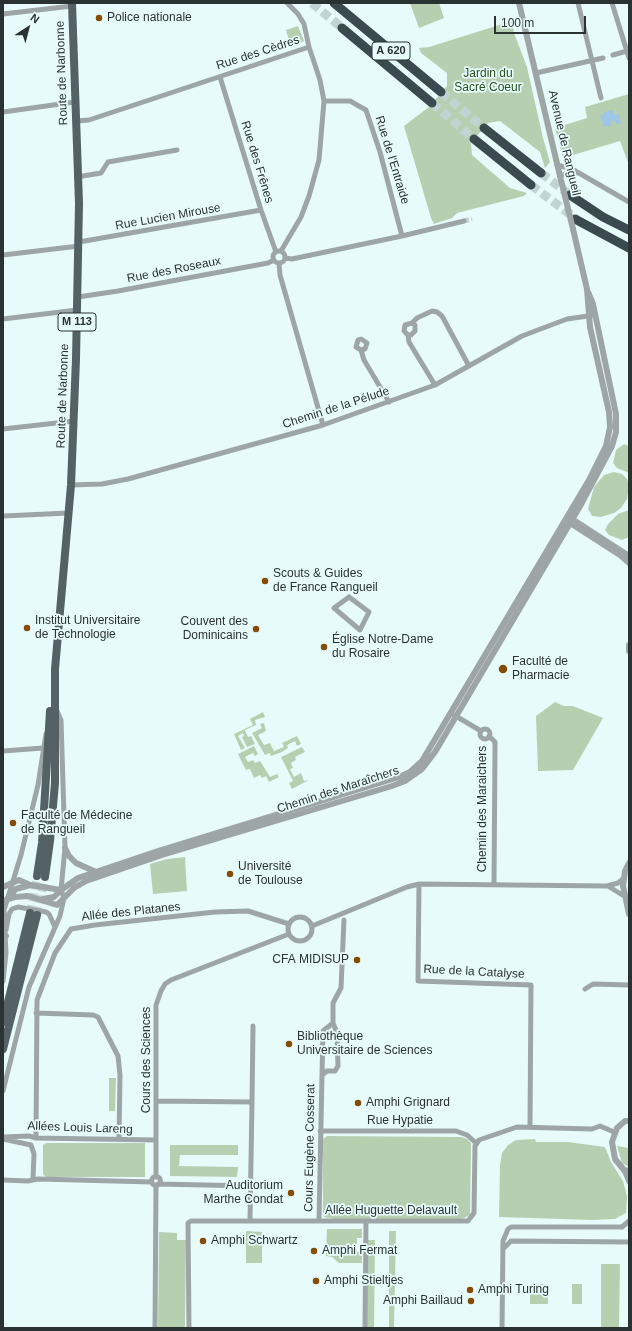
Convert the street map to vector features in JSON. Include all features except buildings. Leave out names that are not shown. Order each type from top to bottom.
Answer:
[{"type":"highway","name":"A 620","points":[[334,3],[441,92]]},
{"type":"highway","name":"A 620","points":[[342,28],[432,103]]},
{"type":"highway","points":[[484,128],[541,173]]},
{"type":"highway","points":[[474,139],[531,185]]},
{"type":"highway","points":[[570,195],[603,216],[629,230]]},
{"type":"highway","points":[[576,218],[629,248]]},
{"type":"main road","name":"Route de Narbonne","points":[[55,669],[52,683],[41,876],[50,841],[55,783],[55,669],[71,485],[78,310],[79,244],[72,5]]},
{"type":"main road","points":[[3,1022],[33,914],[3,1049]]},
{"type":"street","points":[[287,3],[298,14],[304,24],[309,47]]},
{"type":"street","name":"Avenue de Rangueil","points":[[519,3],[587,289],[613,420]]},
{"type":"street","points":[[578,3],[602,98]]},
{"type":"street","points":[[612,3],[629,58]]},
{"type":"street","points":[[3,14],[72,5]]},
{"type":"street","name":"Rue des Cèdres","points":[[76,121],[89,120],[309,47],[320,80],[324,101],[319,160],[309,196],[301,217],[278,252]]},
{"type":"street","points":[[613,55],[627,51]]},
{"type":"street","points":[[536,73],[603,58]]},
{"type":"street","name":"Rue des Frênes","points":[[220,77],[260,210],[278,252]]},
{"type":"street","name":"Rue de l'Entraide","points":[[324,101],[350,101],[366,110],[380,152],[402,236]]},
{"type":"street","points":[[3,112],[75,102]]},
{"type":"street","points":[[77,176],[100,173],[108,162],[177,150]]},
{"type":"street","points":[[557,165],[564,166],[629,202]]},
{"type":"street","points":[[560,176],[570,172],[577,174]]},
{"type":"street","name":"Rue Lucien Mirouse","points":[[3,255],[79,244],[260,210]]},
{"type":"street","points":[[279,263],[274,260],[273,256],[278,252],[285,258],[292,259],[464,222]]},
{"type":"street","points":[[279,263],[283,262],[285,258]]},
{"type":"street","name":"Rue des Roseaux","points":[[78,297],[216,273],[268,263],[274,260]]},
{"type":"street","points":[[279,263],[282,282],[323,425]]},
{"type":"street","points":[[3,319],[78,310]]},
{"type":"street","points":[[435,385],[408,342],[408,335],[404,331],[405,325],[412,323],[427,313],[432,311],[437,312],[442,316],[469,366]]},
{"type":"street","name":"Chemin de la Pélude","points":[[71,485],[102,484],[128,479],[323,425],[435,385],[522,336],[567,319],[592,316]]},
{"type":"street","points":[[408,335],[414,334],[416,331],[416,328],[412,323]]},
{"type":"street","points":[[361,350],[364,360],[389,402]]},
{"type":"street","name":"Chemin des Maraîchers","points":[[64,898],[77,886],[86,881],[162,855],[312,811],[405,781],[422,769],[431,759],[454,715],[569,520],[602,456],[613,420]]},
{"type":"street","points":[[3,429],[74,421]]},
{"type":"street","points":[[3,516],[69,513]]},
{"type":"street","points":[[569,520],[629,556]]},
{"type":"street","points":[[569,520],[620,555],[629,563]]},
{"type":"street","points":[[349,597],[369,612],[360,630],[334,608],[349,597]]},
{"type":"street","points":[[629,645],[629,651]]},
{"type":"street","name":"Route de Narbonne","points":[[56,708],[61,720],[65,848],[61,890],[64,898]]},
{"type":"street","name":"Chemin des Maraîchers","points":[[43,899],[54,897],[72,881],[96,872],[173,846],[399,778],[414,769],[422,761],[454,715]]},
{"type":"street","name":"Chemin des Maraichers","points":[[454,715],[481,731],[482,738],[489,736],[495,742],[494,885]]},
{"type":"street","name":"Route de Narbonne","points":[[3,981],[3,922],[5,901],[12,882],[38,785],[45,735],[50,728]]},
{"type":"street","points":[[3,751],[42,748]]},
{"type":"street","points":[[65,848],[69,856],[76,863],[96,872]]},
{"type":"street","points":[[312,926],[407,887],[420,884],[607,886],[618,883],[623,878],[629,864]]},
{"type":"street","points":[[623,878],[624,896],[628,905],[629,914]]},
{"type":"street","points":[[3,887],[19,880],[30,885],[61,890]]},
{"type":"street","name":"Rue de la Catalyse","points":[[420,884],[418,981],[530,985],[530,1126]]},
{"type":"street","points":[[5,901],[16,889],[30,885]]},
{"type":"street","points":[[607,886],[613,888],[624,896]]},
{"type":"street","points":[[5,901],[15,897],[28,896],[43,899],[56,905],[64,898]]},
{"type":"street","points":[[3,1091],[29,988],[61,913],[64,898]]},
{"type":"street","points":[[4,934],[9,914],[12,909],[18,907],[46,912],[49,914],[55,927]]},
{"type":"street","name":"Allée des Platanes","points":[[36,1138],[37,1000],[41,986],[55,953],[66,935],[76,927],[215,912],[248,911],[289,924]]},
{"type":"street","points":[[299,916],[307,919],[312,926],[311,934],[304,940],[296,940],[289,934],[289,924],[293,918],[299,916]]},
{"type":"street","name":"Cours Eugène Cosserat","points":[[322,1075],[327,1071],[335,1071],[338,1066],[337,1033],[333,1023],[333,1003],[341,988],[344,920]]},
{"type":"street","name":"Cours des Sciences","points":[[155,1184],[160,1179],[156,1176],[156,1005],[165,984],[171,980],[289,934]]},
{"type":"street","points":[[585,989],[593,984],[628,985]]},
{"type":"street","points":[[36,1013],[92,1015],[98,1017],[118,1056],[120,1075],[119,1139]]},
{"type":"street","name":"Cours Eugène Cosserat","points":[[319,1221],[323,1031],[333,1023]]},
{"type":"street","points":[[250,1220],[253,1026]]},
{"type":"street","name":"Cours des Sciences","points":[[156,1101],[252,1102]]},
{"type":"street","points":[[629,1114],[627,1121],[614,1132],[612,1142],[613,1153],[619,1165],[627,1170],[629,1182]]},
{"type":"street","points":[[476,1143],[479,1140],[517,1127],[588,1128],[600,1126],[614,1132]]},
{"type":"street","name":"Rue Hypatie","points":[[320,1131],[456,1131],[468,1135],[476,1143]]},
{"type":"street","name":"Allées Louis Lareng","points":[[3,1138],[29,1136],[36,1138],[156,1140]]},
{"type":"street","points":[[3,1138],[32,1145],[34,1154],[33,1179]]},
{"type":"street","name":"Allée Huguette Delavault","points":[[189,1328],[188,1224],[191,1221],[468,1221],[474,1213],[476,1143]]},
{"type":"street","points":[[3,1180],[28,1181],[33,1179],[251,1186]]},
{"type":"street","points":[[155,1184],[155,1328]]},
{"type":"street","points":[[365,1328],[366,1221]]},
{"type":"street","points":[[502,1328],[504,1235],[511,1227],[622,1227],[629,1221]]},
{"type":"street","points":[[503,1248],[511,1241],[629,1242]]},
{"type":"green space","points":[[410,3],[439,3],[444,18],[419,28]]},
{"type":"green space","name":"Jardin du Sacré Coeur","points":[[512,21],[514,33],[527,67],[550,162],[545,168],[540,152],[500,121],[488,123],[471,143],[472,155],[510,188],[527,193],[524,196],[457,213],[452,218],[434,224],[404,126],[429,107],[447,86],[447,73],[421,53],[419,48],[429,47]]},
{"type":"green space","points":[[298,26],[304,41],[291,47],[286,30]]},
{"type":"green space","points":[[629,94],[629,165],[620,141],[563,158],[555,128],[587,118],[585,107]]},
{"type":"green space","points":[[624,444],[629,446],[629,473],[617,468],[613,463],[616,450]]},
{"type":"green space","points":[[614,472],[622,474],[627,479],[629,485],[627,499],[621,508],[614,513],[601,517],[592,516],[588,509],[594,487],[604,475]]},
{"type":"green space","points":[[629,511],[629,537],[622,540],[609,535],[605,530],[608,524],[618,514]]},
{"type":"green space","points":[[555,702],[564,706],[573,706],[603,718],[573,770],[538,771],[536,716]]},
{"type":"green space","points":[[263,712],[265,717],[255,720],[256,725],[245,730],[248,737],[251,736],[255,744],[247,747],[242,737],[244,736],[243,733],[238,736],[245,748],[241,750],[234,734],[253,725],[250,719]]},
{"type":"green space","points":[[264,723],[266,731],[258,735],[264,745],[270,743],[274,751],[284,747],[282,743],[297,736],[301,744],[297,746],[295,741],[287,745],[288,748],[282,752],[271,756],[270,753],[265,755],[252,733],[262,728],[260,724]]},
{"type":"green space","points":[[254,746],[258,754],[255,756],[253,753],[245,757],[248,762],[253,760],[255,763],[260,761],[270,777],[277,774],[279,777],[269,782],[266,776],[262,778],[260,775],[254,778],[250,769],[246,770],[238,754]]},
{"type":"green space","points":[[302,747],[305,752],[295,757],[296,760],[291,763],[293,768],[290,769],[294,777],[301,773],[304,781],[309,780],[292,789],[289,783],[293,781],[281,757]]},
{"type":"green space","points":[[185,857],[187,891],[153,894],[150,864],[167,859]]},
{"type":"green space","points":[[109,1078],[116,1078],[115,1111],[109,1111]]},
{"type":"green space","points":[[327,1136],[462,1137],[467,1139],[471,1143],[470,1215],[462,1219],[335,1219],[324,1217],[323,1139]]},
{"type":"green space","points":[[535,1139],[536,1142],[568,1142],[605,1147],[611,1162],[623,1181],[627,1196],[626,1213],[615,1219],[592,1220],[499,1217],[500,1165],[502,1153],[508,1145],[516,1140]]},
{"type":"green space","points":[[46,1143],[145,1143],[145,1177],[46,1177],[43,1174],[43,1145]]},
{"type":"green space","points":[[170,1145],[238,1145],[238,1155],[180,1155],[179,1166],[238,1167],[237,1177],[170,1176]]},
{"type":"green space","points":[[617,1146],[629,1148],[629,1167],[622,1163]]},
{"type":"green space","points":[[327,1229],[362,1229],[362,1238],[357,1238],[357,1252],[362,1252],[362,1263],[339,1263],[332,1257],[326,1256]]},
{"type":"green space","points":[[246,1231],[262,1232],[262,1263],[246,1263]]},
{"type":"green space","points":[[389,1231],[396,1231],[394,1328],[389,1328]]},
{"type":"green space","points":[[159,1232],[177,1233],[177,1240],[186,1240],[185,1328],[158,1328]]},
{"type":"green space","points":[[368,1240],[375,1240],[374,1328],[367,1328]]},
{"type":"green space","points":[[601,1264],[620,1264],[619,1328],[601,1328]]},
{"type":"green space","points":[[530,1284],[548,1284],[548,1304],[530,1304]]},
{"type":"green space","points":[[572,1284],[582,1284],[582,1304],[572,1304]]},
{"type":"water","points":[[613,110],[614,115],[619,114],[621,123],[616,124],[615,121],[611,122],[612,125],[604,127],[600,116],[604,114],[604,112]]},
{"type":"tunnel","points":[[312,3],[342,28]]},
{"type":"tunnel","points":[[441,92],[484,128]]},
{"type":"tunnel","points":[[432,103],[474,139]]},
{"type":"tunnel","points":[[541,173],[569,194]]},
{"type":"tunnel","points":[[531,185],[575,218]]},
{"type":"tunnel","points":[[464,221],[472,219]]},
{"type":"tunnel","points":[[30,913],[37,876]]},
{"type":"tunnel","points":[[37,915],[45,877]]},
{"type":"place","name":"Police nationale","points":[[99,18]]},
{"type":"place","name":"Scouts & Guides de France Rangueil","points":[[265,581]]},
{"type":"place","name":"Institut Universitaire de Technologie","points":[[27,628]]},
{"type":"place","name":"Couvent des Dominicains","points":[[256,629]]},
{"type":"place","name":"Église Notre-Dame du Rosaire","points":[[324,647]]},
{"type":"place","name":"Faculté de Pharmacie","points":[[503,669]]},
{"type":"place","name":"Faculté de Médecine de Rangueil","points":[[13,823]]},
{"type":"place","name":"Université de Toulouse","points":[[230,874]]},
{"type":"place","name":"CFA MIDISUP","points":[[357,960]]},
{"type":"place","name":"Bibliothèque Universitaire de Sciences","points":[[289,1044]]},
{"type":"place","name":"Amphi Grignard","points":[[358,1103]]},
{"type":"place","name":"Auditorium Marthe Condat","points":[[291,1193]]},
{"type":"place","name":"Amphi Schwartz","points":[[203,1241]]},
{"type":"place","name":"Amphi Fermat","points":[[314,1251]]},
{"type":"place","name":"Amphi Stieltjes","points":[[316,1281]]},
{"type":"place","name":"Amphi Turing","points":[[470,1290]]},
{"type":"place","name":"Amphi Baillaud","points":[[471,1301]]}]
